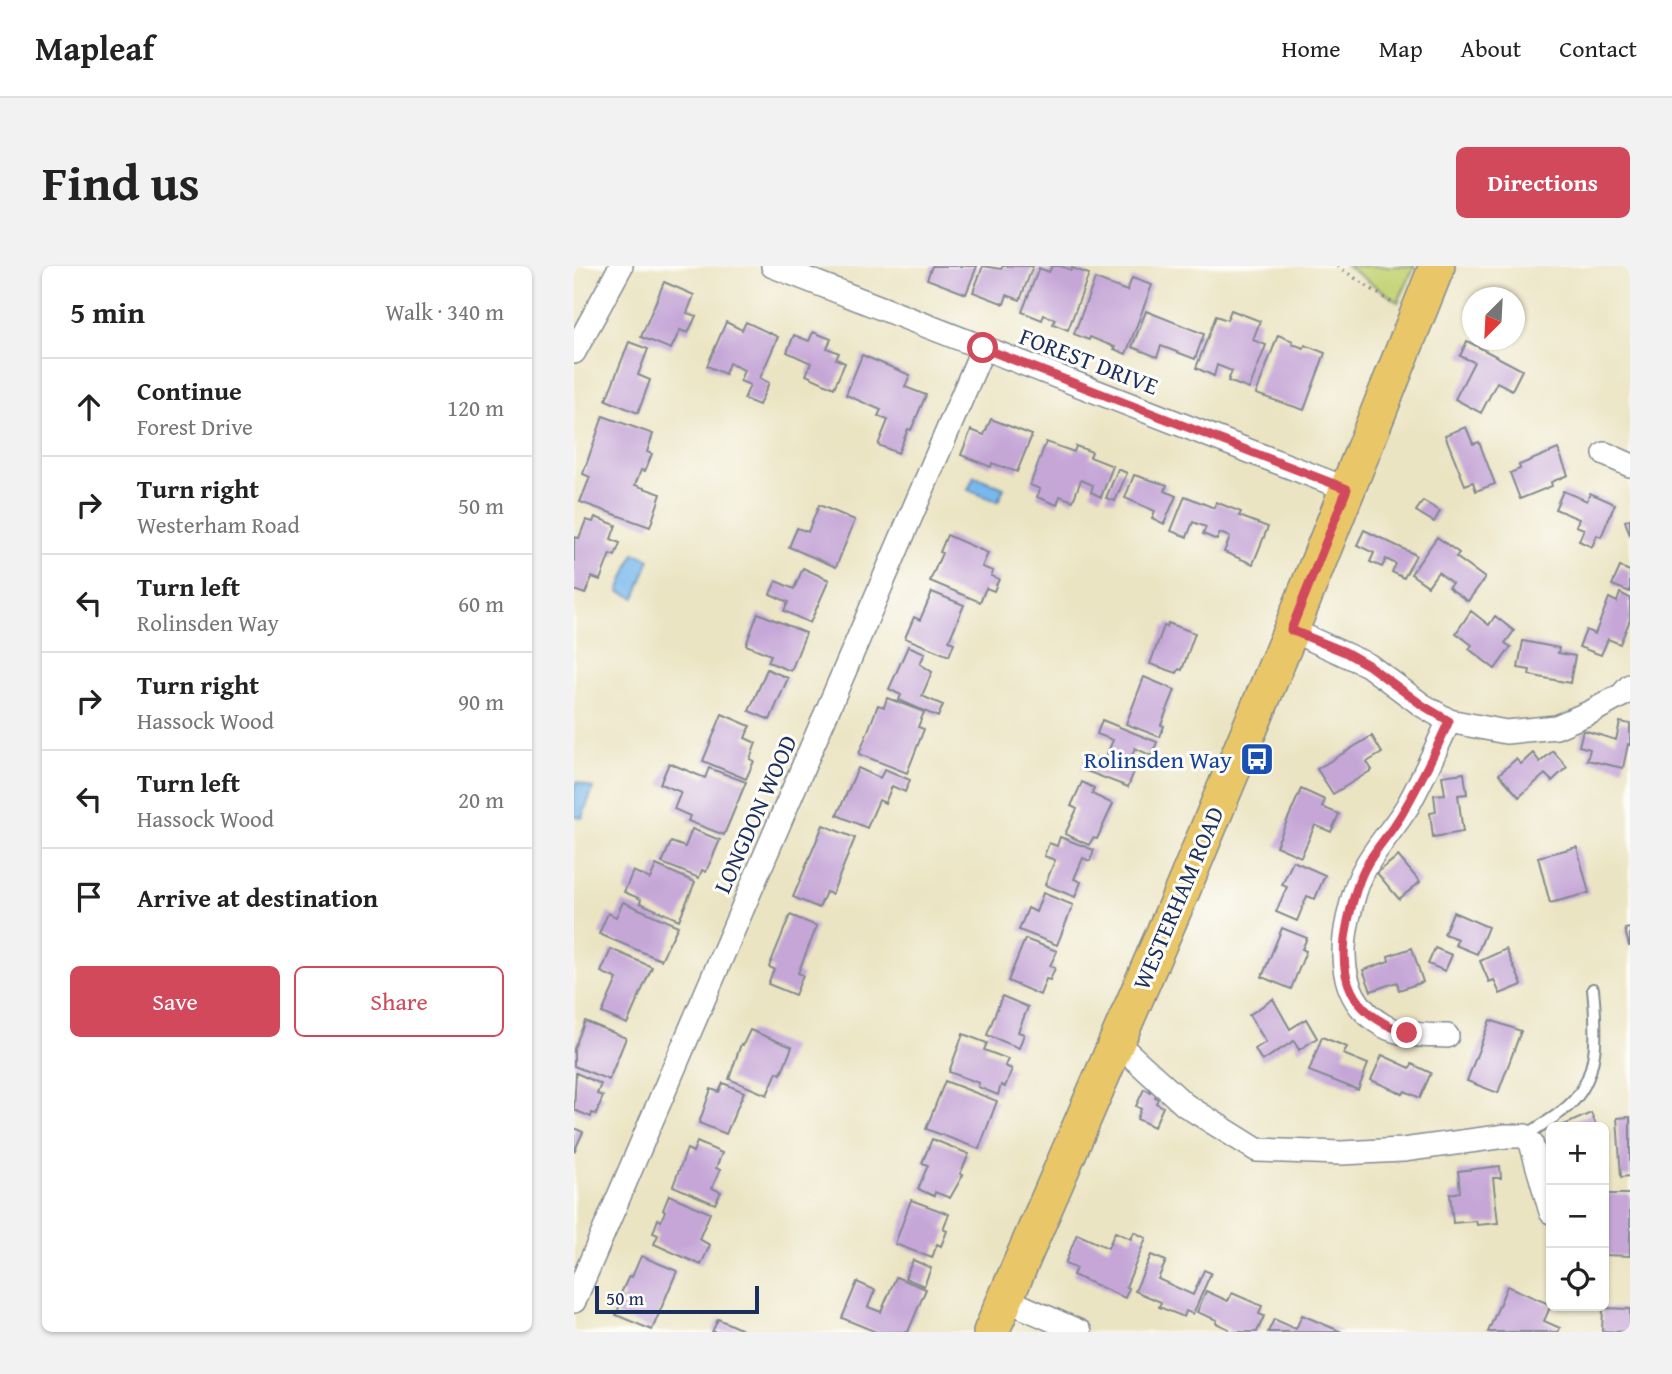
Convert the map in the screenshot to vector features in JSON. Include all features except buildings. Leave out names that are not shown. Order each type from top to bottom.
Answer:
[{"type":"main road","name":"WESTERHAM ROAD","points":[[991,1332],[1182,891],[1291,630],[1437,266]]},
{"type":"street","points":[[574,352],[621,266]]},
{"type":"street","name":"FOREST DRIVE","points":[[773,266],[1347,489]]},
{"type":"street","name":"LONGDON WOOD","points":[[574,1301],[983,348]]},
{"type":"street","points":[[1605,454],[1630,465]]},
{"type":"street","points":[[1291,630],[1345,652],[1368,665],[1422,705],[1449,721],[1506,732],[1556,727],[1622,695],[1630,686]]},
{"type":"street","points":[[1447,1036],[1407,1033],[1385,1026],[1366,1012],[1353,997],[1345,977],[1343,955],[1351,905],[1366,866],[1404,812],[1449,721]]},
{"type":"street","points":[[1115,1041],[1185,1105],[1257,1150],[1353,1153],[1525,1136],[1531,1143],[1546,1195]]},
{"type":"street","points":[[1005,1299],[1080,1332]]},
{"type":"lane","points":[[1525,1136],[1568,1107],[1583,1086],[1593,1062],[1598,1036],[1593,989]]},
{"type":"path","points":[[1337,266],[1415,319]]},
{"type":"green space","points":[[1347,266],[1415,266],[1398,302]]},
{"type":"water","points":[[974,476],[1004,488],[998,502],[968,490]]},
{"type":"water","points":[[634,553],[650,559],[635,598],[619,591]]},
{"type":"water","points":[[577,782],[593,788],[582,818],[574,816],[574,790]]},
{"type":"place","name":"Rolinsden Way","points":[[1257,759]]},
{"type":"route","points":[[983,348],[1347,489],[1291,630],[1345,652],[1368,665],[1422,705],[1449,721],[1415,793],[1393,830],[1366,866],[1357,885],[1345,934],[1345,977],[1353,997],[1366,1012],[1385,1026],[1407,1033]]}]
